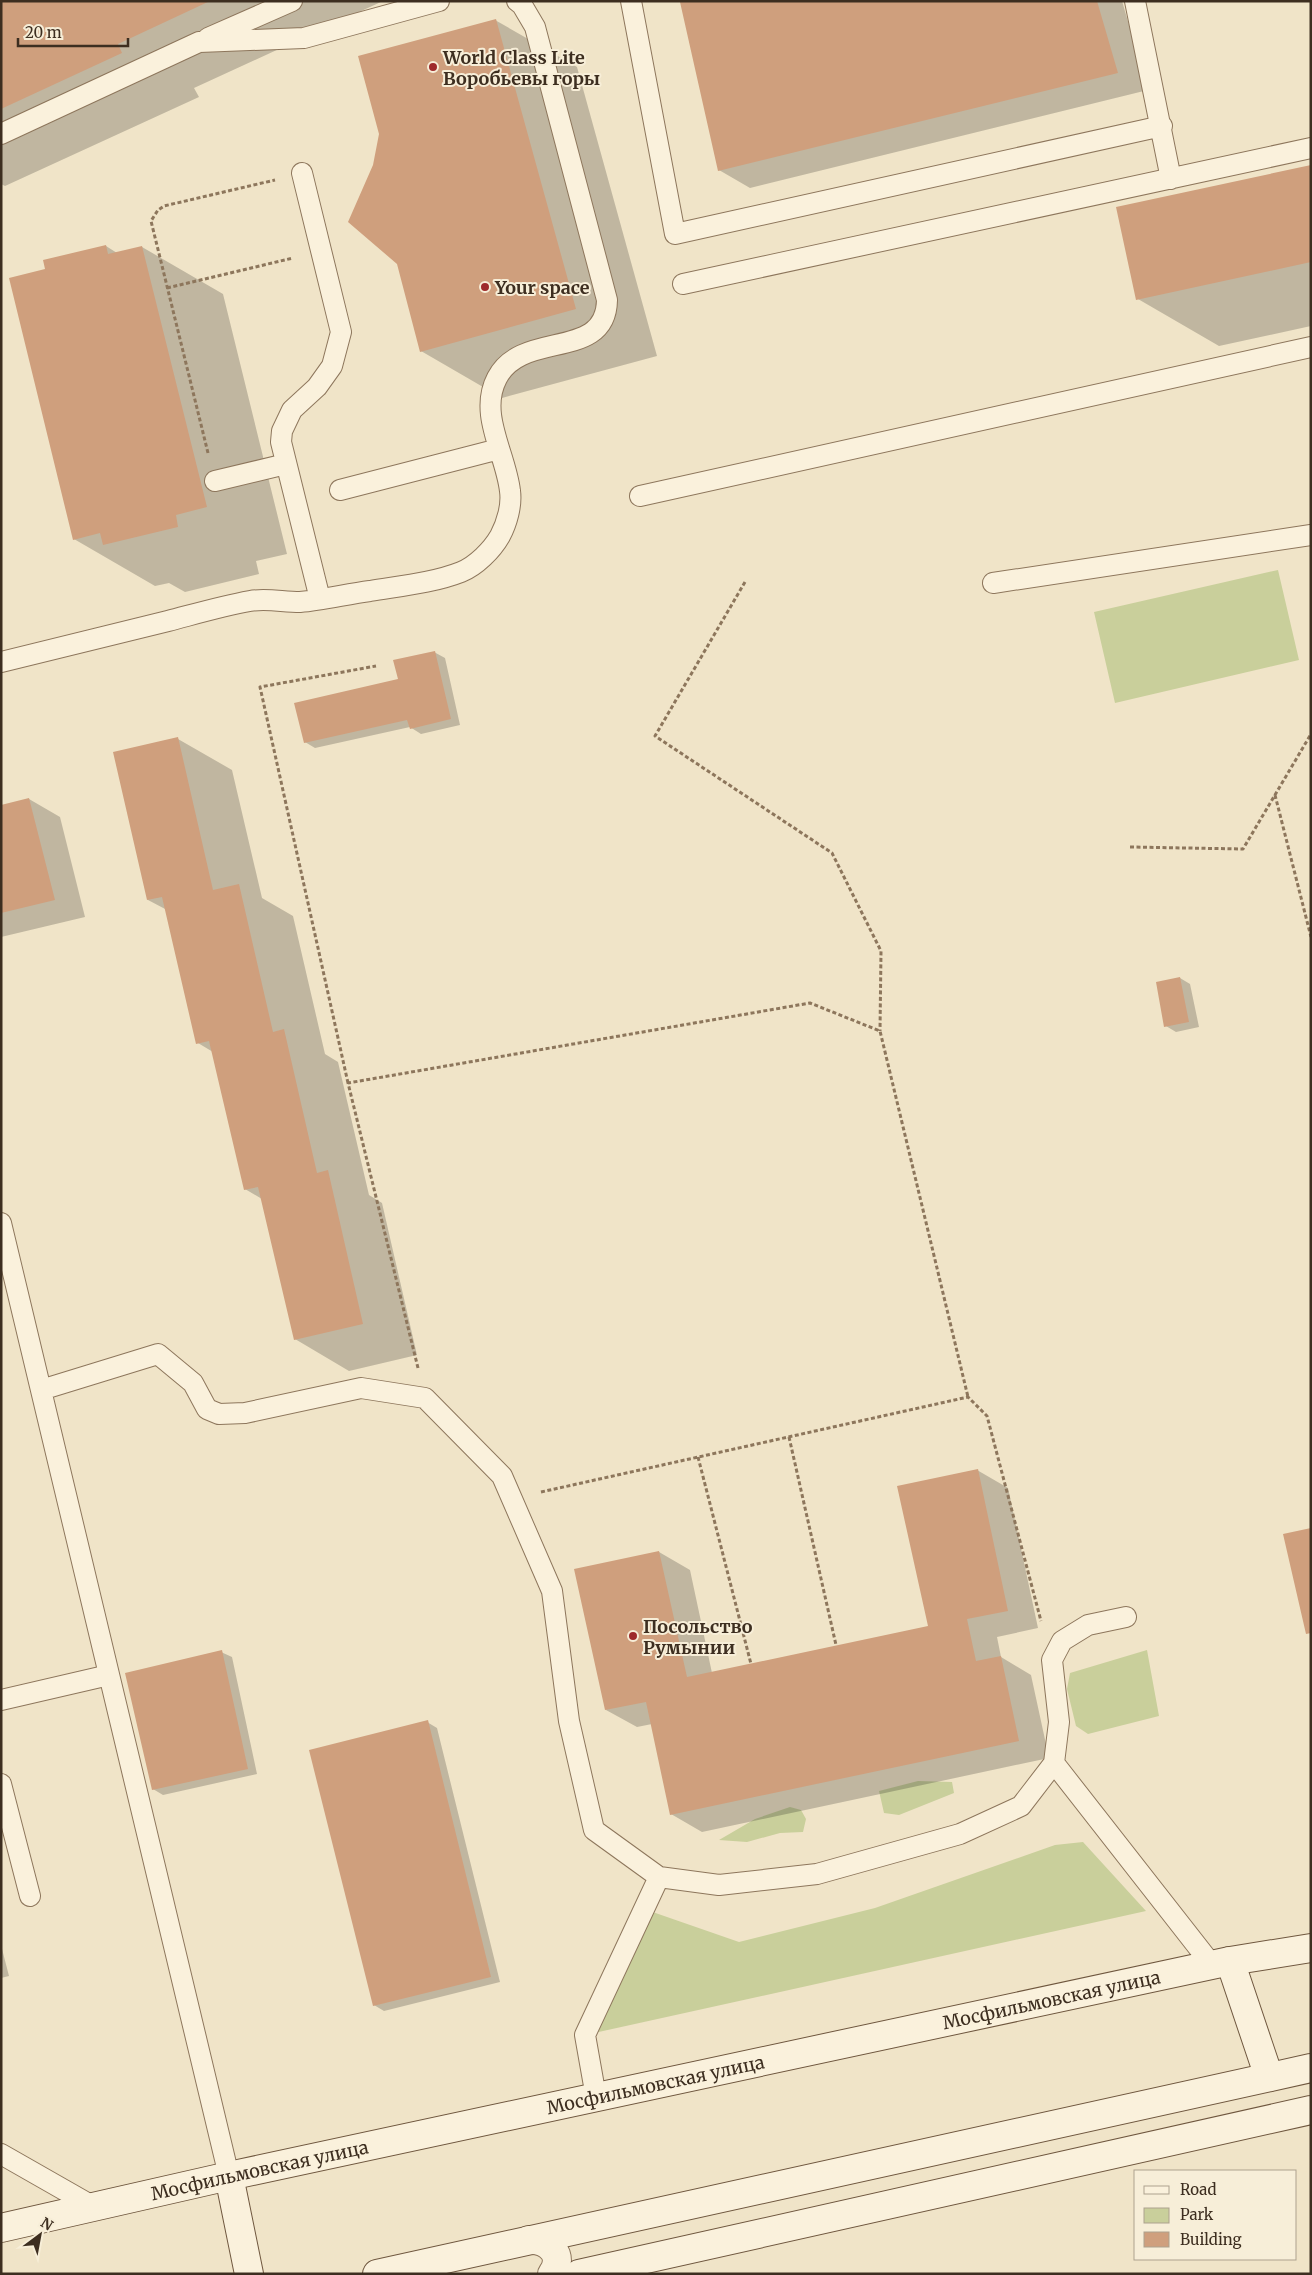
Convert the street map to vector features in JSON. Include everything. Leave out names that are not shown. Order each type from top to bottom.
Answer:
[{"type":"main road","name":"Мосфильмовская улица","points":[[1,2228],[229,2176],[1221,1963],[1311,1948]]},
{"type":"main road","points":[[1221,1963],[1269,2077]]},
{"type":"main road","points":[[377,2274],[1311,2068]]},
{"type":"main road","points":[[579,2274],[1311,2110]]},
{"type":"main road","points":[[229,2176],[249,2274]]},
{"type":"main road","points":[[529,2240],[539,2239],[548,2243],[555,2251],[557,2260],[552,2274]]},
{"type":"lane","points":[[1,134],[292,1]]},
{"type":"lane","points":[[199,42],[304,38],[438,1]]},
{"type":"lane","points":[[1,662],[251,601],[302,602],[424,582],[462,572],[486,554],[500,536],[509,512],[511,492],[490,415],[492,390],[498,376],[508,363],[522,354],[587,336],[598,330],[604,321],[607,311],[607,300],[535,27],[522,5],[517,1]]},
{"type":"lane","points":[[631,1],[676,234],[1162,126]]},
{"type":"lane","points":[[1135,1],[1162,126],[1171,179]]},
{"type":"lane","points":[[683,284],[1311,148]]},
{"type":"lane","points":[[302,173],[341,332],[336,359],[328,374],[292,410],[286,419],[281,442],[320,599]]},
{"type":"lane","points":[[640,496],[1311,347]]},
{"type":"lane","points":[[340,490],[499,449]]},
{"type":"lane","points":[[215,481],[286,464]]},
{"type":"lane","points":[[993,583],[1311,535]]},
{"type":"lane","points":[[1,1223],[229,2176]]},
{"type":"lane","points":[[42,1390],[158,1354],[193,1383],[207,1409],[219,1414],[245,1413],[362,1388],[425,1398],[502,1476],[552,1591],[569,1720],[594,1830],[659,1877],[719,1885],[817,1874],[960,1834],[1021,1806],[1054,1763],[1059,1722],[1052,1660],[1062,1641],[1088,1625],[1126,1617]]},
{"type":"lane","points":[[1,1700],[109,1675]]},
{"type":"lane","points":[[1054,1763],[1221,1963]]},
{"type":"lane","points":[[1,1784],[30,1896]]},
{"type":"lane","points":[[596,2097],[586,2035],[659,1877]]},
{"type":"lane","points":[[1,2154],[94,2207]]},
{"type":"path","points":[[215,481],[151,221],[158,210],[302,173]]},
{"type":"path","points":[[167,288],[321,251]]},
{"type":"path","points":[[745,582],[655,736],[832,853],[881,951],[880,1031],[968,1397],[986,1416],[1052,1660]]},
{"type":"path","points":[[376,666],[260,687],[348,1083],[425,1398]]},
{"type":"path","points":[[1130,847],[1243,849],[1311,734]]},
{"type":"path","points":[[1275,794],[1311,937]]},
{"type":"path","points":[[348,1083],[810,1003],[880,1031]]},
{"type":"path","points":[[511,1499],[968,1397]]},
{"type":"path","points":[[789,1437],[836,1645]]},
{"type":"path","points":[[698,1458],[751,1664]]},
{"type":"green space","points":[[1278,570],[1299,660],[1115,703],[1094,612]]},
{"type":"green space","points":[[1147,1650],[1159,1716],[1088,1734],[1076,1726],[1067,1689],[1070,1673]]},
{"type":"green space","points":[[918,1781],[952,1782],[954,1793],[899,1815],[884,1813],[879,1791]]},
{"type":"green space","points":[[790,1807],[801,1810],[806,1819],[803,1832],[780,1833],[747,1842],[719,1840],[755,1819]]},
{"type":"green space","points":[[1083,1842],[1146,1911],[585,2035],[644,1909],[739,1942],[875,1908],[1055,1845]]},
{"type":"building","points":[[1,1],[210,1],[118,44],[122,53],[1,109]]},
{"type":"building","points":[[1097,1],[1118,73],[718,171],[680,2]]},
{"type":"building","points":[[496,19],[576,309],[420,352],[397,264],[348,222],[373,165],[379,134],[358,56]]},
{"type":"building","points":[[1311,165],[1311,262],[1136,300],[1116,207]]},
{"type":"building","points":[[106,245],[108,254],[142,246],[207,507],[176,515],[178,527],[103,545],[100,533],[73,540],[9,278],[45,269],[43,260]]},
{"type":"building","points":[[435,651],[451,719],[410,729],[407,720],[304,743],[294,703],[398,679],[393,660]]},
{"type":"building","points":[[178,737],[213,890],[239,884],[273,1032],[284,1029],[317,1173],[328,1170],[363,1324],[294,1340],[258,1187],[244,1190],[209,1041],[196,1044],[162,897],[147,900],[113,752]]},
{"type":"building","points":[[29,798],[55,900],[1,913],[1,805]]},
{"type":"building","points":[[1180,977],[1189,1022],[1164,1027],[1156,982]]},
{"type":"building","name":"Посольство Румынии","points":[[978,1469],[1008,1611],[967,1619],[976,1661],[1001,1656],[1019,1741],[670,1815],[646,1702],[605,1710],[574,1569],[659,1551],[687,1677],[928,1626],[897,1486]]},
{"type":"building","points":[[1311,1528],[1311,1633],[1306,1634],[1283,1534]]},
{"type":"building","points":[[222,1650],[248,1769],[152,1790],[125,1673]]},
{"type":"building","points":[[428,1720],[491,1977],[373,2006],[309,1750]]},
{"type":"place","name":"World Class Lite Воробьевы горы","points":[[433,67]]},
{"type":"place","name":"Your space","points":[[485,287]]},
{"type":"place","name":"Посольство Румынии","points":[[633,1636]]}]
